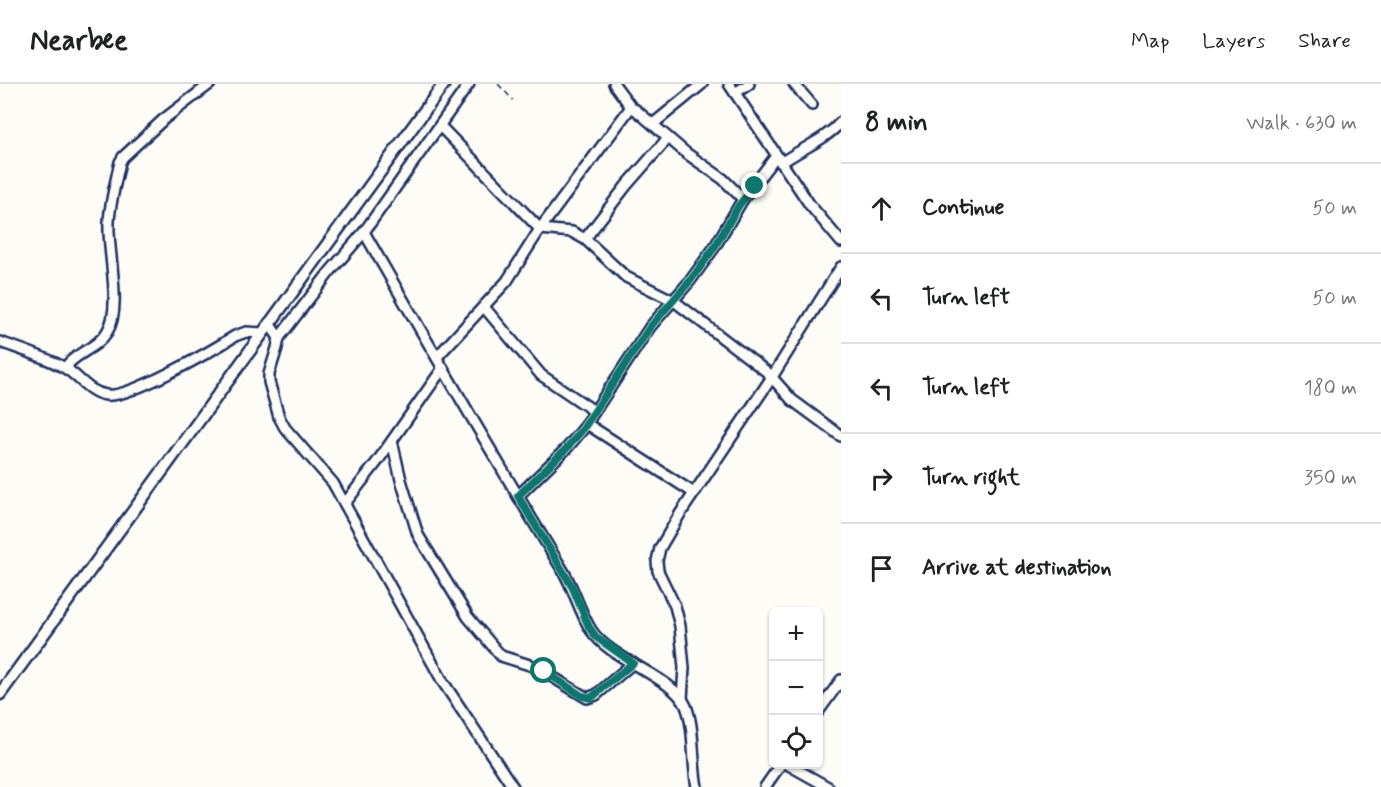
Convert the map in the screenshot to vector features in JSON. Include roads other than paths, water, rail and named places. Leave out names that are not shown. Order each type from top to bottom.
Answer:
[{"type":"street","points":[[68,370],[68,364],[73,359],[104,338],[113,318],[109,219],[120,162],[164,119],[210,84]]},
{"type":"street","points":[[0,694],[444,84]]},
{"type":"street","points":[[469,84],[364,232],[328,274],[279,338],[268,374],[279,417],[294,440],[328,476],[346,502],[389,587],[443,682],[513,787]]},
{"type":"street","points":[[614,84],[631,108],[686,153],[709,168],[743,199]]},
{"type":"street","points":[[653,124],[702,84]]},
{"type":"street","points":[[749,84],[732,88],[810,206],[841,242]]},
{"type":"street","points":[[794,84],[812,105]]},
{"type":"street","points":[[437,357],[516,269],[540,230],[631,108]]},
{"type":"street","points":[[518,496],[567,448],[586,424],[650,327],[675,300],[714,248],[743,199],[779,159],[824,137],[841,122]]},
{"type":"street","points":[[440,126],[540,230],[572,232],[585,239],[626,277],[675,300],[772,377],[792,400],[841,436]]},
{"type":"street","points":[[585,239],[626,186],[668,138]]},
{"type":"street","points":[[364,232],[573,588],[589,627],[596,637],[673,690],[682,699],[690,719],[697,787]]},
{"type":"street","points":[[682,699],[684,668],[680,626],[675,606],[658,571],[657,561],[664,540],[772,377],[841,267]]},
{"type":"street","points":[[484,307],[541,375],[594,411]]},
{"type":"street","points":[[269,323],[279,338]]},
{"type":"street","points":[[0,342],[68,370],[89,388],[104,395],[119,394],[154,380],[235,336],[246,332],[262,333]]},
{"type":"street","points":[[346,502],[443,368]]},
{"type":"street","points":[[586,424],[694,493]]},
{"type":"street","points":[[392,441],[418,535],[468,618],[497,654],[536,667],[587,698],[596,695],[633,663]]},
{"type":"street","points":[[823,706],[841,680]]},
{"type":"street","points":[[765,787],[778,769]]},
{"type":"street","points":[[794,769],[828,787]]}]
